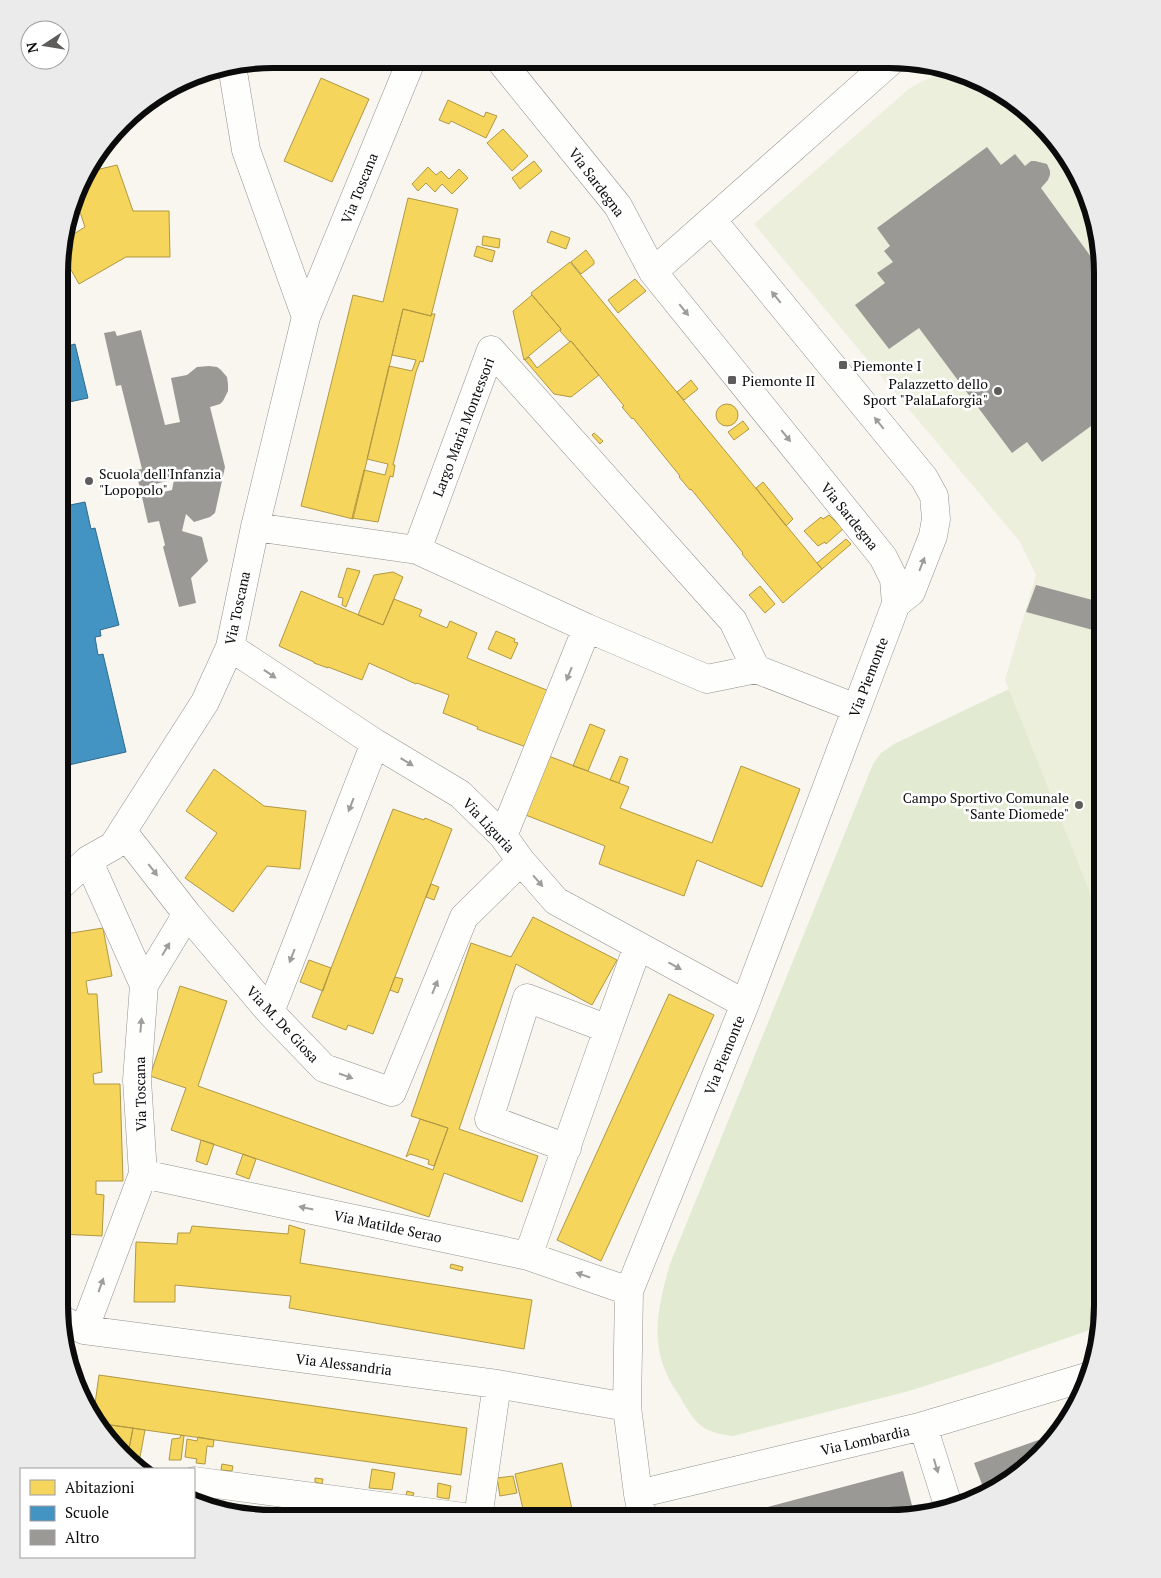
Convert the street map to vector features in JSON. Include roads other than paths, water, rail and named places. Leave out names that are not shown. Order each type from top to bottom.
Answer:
[{"type":"street","name":"Via Toscana","points":[[68,879],[88,860],[114,846],[205,702],[230,647],[254,527],[306,317],[408,68]]},
{"type":"street","name":"Via Sardegna","points":[[501,68],[618,206],[653,272],[883,557],[894,579],[896,604]]},
{"type":"street","points":[[653,272],[882,68]]},
{"type":"street","points":[[233,71],[246,150],[306,317]]},
{"type":"street","points":[[712,220],[924,478],[934,496],[936,519],[933,536],[911,592],[896,604]]},
{"type":"street","name":"Largo Maria Montessori","points":[[416,550],[491,350],[733,620],[756,669]]},
{"type":"street","points":[[254,527],[416,550],[587,628],[707,679],[756,669],[856,708]]},
{"type":"street","name":"Via Piemonte","points":[[640,1506],[627,1407],[629,1291],[745,1004],[896,604]]},
{"type":"street","points":[[503,836],[587,628]]},
{"type":"street","name":"Via Liguria","points":[[230,647],[375,743],[460,794],[503,836],[521,861],[556,901],[745,1004]]},
{"type":"street","points":[[270,1012],[375,743]]},
{"type":"street","name":"Via M. De Giosa","points":[[123,832],[187,914],[270,1012],[324,1068],[392,1092],[464,917],[521,861]]},
{"type":"street","name":"Via Toscana","points":[[73,1325],[143,1174],[137,1080],[144,985],[88,860]]},
{"type":"street","points":[[144,985],[187,914]]},
{"type":"street","points":[[528,1256],[638,946]]},
{"type":"street","points":[[567,1148],[489,1119],[527,998],[608,1029]]},
{"type":"street","name":"Via Matilde Serao","points":[[143,1174],[528,1256],[629,1291]]},
{"type":"street","name":"Via Alessandria","points":[[73,1325],[497,1384],[627,1407]]},
{"type":"street","name":"Via Lombardia","points":[[640,1506],[923,1426],[1080,1379]]},
{"type":"street","points":[[479,1510],[497,1384]]},
{"type":"street","points":[[923,1426],[947,1502]]},
{"type":"street","points":[[195,1481],[411,1510]]},
{"type":"place","name":"Piemonte I","points":[[843,365]]},
{"type":"place","name":"Piemonte II","points":[[732,380]]},
{"type":"place","name":"Palazzetto dello Sport \"PalaLaforgia\"","points":[[998,391]]},
{"type":"place","name":"Scuola dell'Infanzia \"Lopopolo\"","points":[[89,481]]},
{"type":"place","name":"Campo Sportivo Comunale \"Sante Diomede\"","points":[[1079,805]]}]
